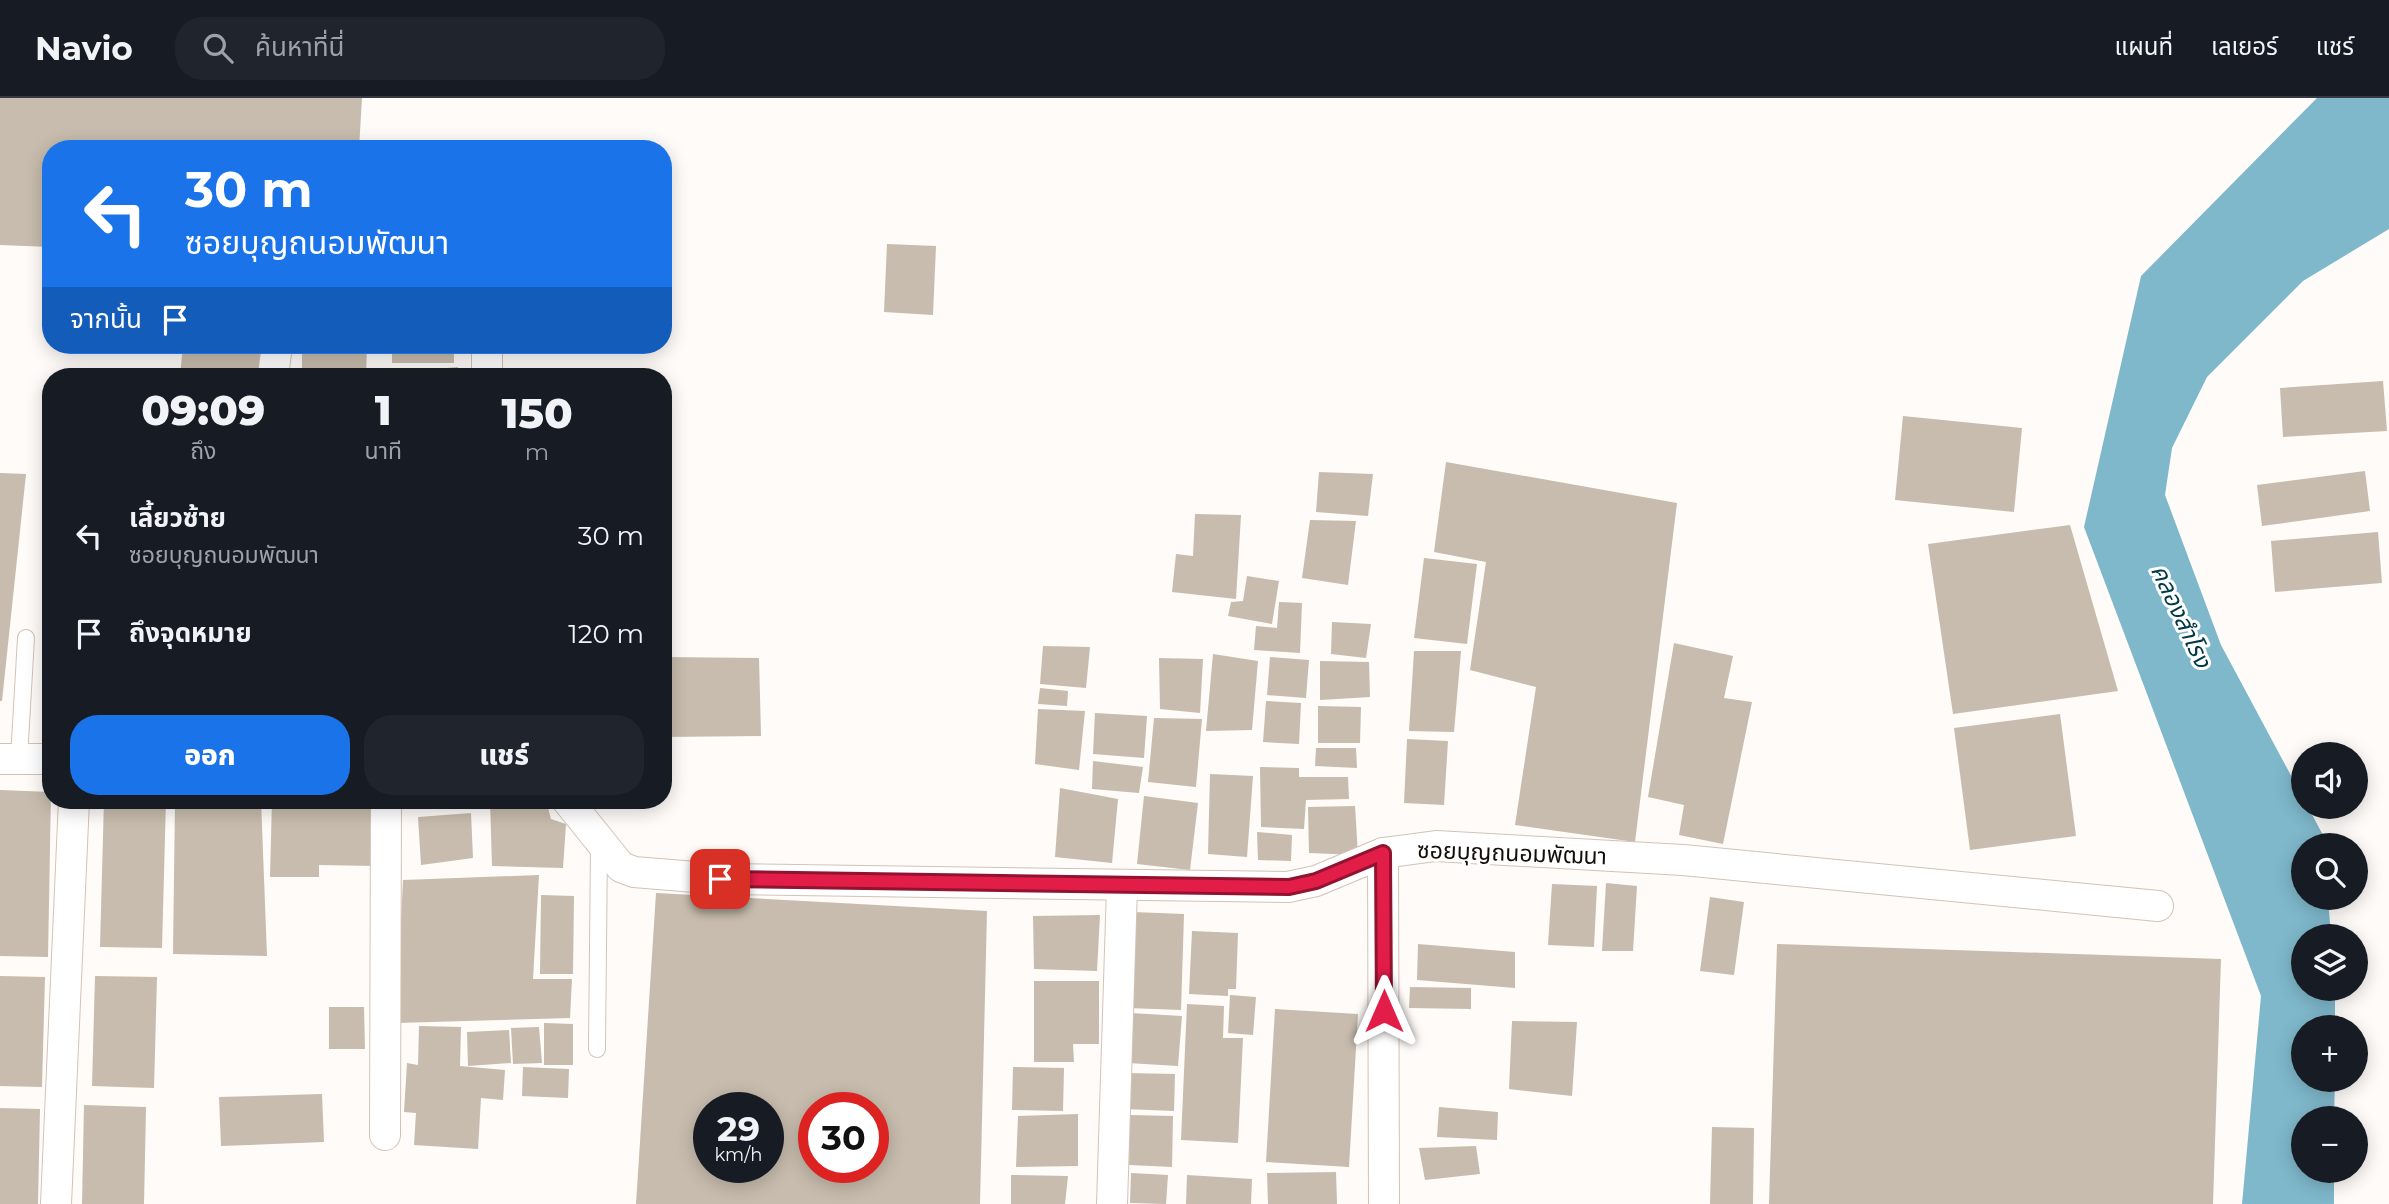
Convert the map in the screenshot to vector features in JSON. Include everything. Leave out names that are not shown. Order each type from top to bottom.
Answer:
[{"type":"street","points":[[10,759],[42,759]]},
{"type":"street","points":[[55,1204],[74,809]]},
{"type":"street","points":[[385,1135],[386,809]]},
{"type":"street","name":"ซอยบุญถนอมพัฒนา","points":[[574,809],[621,867],[634,872],[720,879],[1122,887],[1289,887],[1316,881],[1383,853],[1436,846],[1683,860],[2158,906]]},
{"type":"street","points":[[1383,853],[1384,1204]]},
{"type":"street","points":[[1112,1204],[1122,887]]},
{"type":"lane","points":[[10,759],[26,638]]},
{"type":"lane","points":[[597,1049],[599,842]]},
{"type":"water","name":"คลองสำโรง","points":[[2317,98],[2389,98],[2389,229],[2303,281],[2207,377],[2172,448],[2165,495],[2221,645],[2291,776],[2291,819],[2314,819],[2322,833],[2291,833],[2291,910],[2329,910],[2330,924],[2291,924],[2291,1001],[2335,1001],[2335,1015],[2291,1015],[2291,1092],[2335,1092],[2334,1106],[2291,1106],[2291,1183],[2334,1183],[2334,1204],[2242,1204],[2261,996],[2084,527],[2141,276]]},
{"type":"building","points":[[0,98],[362,98],[360,140],[42,140],[42,247],[0,245]]},
{"type":"building","points":[[887,244],[936,246],[933,315],[884,312]]},
{"type":"building","points":[[182,354],[265,354],[265,368],[181,368]]},
{"type":"building","points":[[302,354],[367,354],[366,368],[302,368]]},
{"type":"building","points":[[392,354],[454,354],[454,363],[392,363]]},
{"type":"building","points":[[2383,381],[2387,431],[2283,437],[2280,388]]},
{"type":"building","points":[[1903,416],[2022,428],[2014,512],[1895,500]]},
{"type":"building","points":[[1446,462],[1677,503],[1635,842],[1515,825],[1536,687],[1470,670],[1486,562],[1434,552]]},
{"type":"building","points":[[2365,471],[2370,511],[2262,526],[2257,485]]},
{"type":"building","points":[[1319,472],[1373,474],[1368,516],[1316,512]]},
{"type":"building","points":[[0,473],[26,474],[2,701],[0,701]]},
{"type":"building","points":[[1195,514],[1241,515],[1236,599],[1172,592],[1176,554],[1193,556]]},
{"type":"building","points":[[1310,520],[1356,521],[1348,585],[1302,578]]},
{"type":"building","points":[[2070,525],[2118,691],[1953,714],[1928,544]]},
{"type":"building","points":[[2378,532],[2382,583],[2275,592],[2271,541]]},
{"type":"building","points":[[1424,558],[1477,564],[1467,644],[1414,638]]},
{"type":"building","points":[[1247,576],[1279,581],[1272,624],[1228,616],[1231,602],[1243,601]]},
{"type":"building","points":[[1279,602],[1302,603],[1300,653],[1254,650],[1256,626],[1277,628]]},
{"type":"building","points":[[1332,622],[1371,624],[1366,658],[1331,654]]},
{"type":"building","points":[[1674,643],[1733,656],[1724,698],[1752,702],[1723,844],[1679,835],[1684,805],[1648,797]]},
{"type":"building","points":[[1043,646],[1090,647],[1086,688],[1040,684]]},
{"type":"building","points":[[1414,651],[1461,651],[1454,732],[1409,731]]},
{"type":"building","points":[[1213,654],[1258,661],[1252,730],[1206,731]]},
{"type":"building","points":[[672,657],[759,658],[761,736],[672,737]]},
{"type":"building","points":[[1270,657],[1309,660],[1306,698],[1267,695]]},
{"type":"building","points":[[1159,658],[1203,659],[1200,713],[1160,709]]},
{"type":"building","points":[[1320,661],[1369,662],[1370,697],[1320,700]]},
{"type":"building","points":[[1040,688],[1068,691],[1067,706],[1038,704]]},
{"type":"building","points":[[1266,701],[1301,703],[1299,744],[1263,742]]},
{"type":"building","points":[[1318,706],[1361,707],[1360,743],[1318,743]]},
{"type":"building","points":[[1038,709],[1085,711],[1079,770],[1035,764]]},
{"type":"building","points":[[1095,713],[1147,716],[1144,758],[1093,754]]},
{"type":"building","points":[[2060,714],[2076,836],[1970,850],[1954,728]]},
{"type":"building","points":[[1154,718],[1202,719],[1196,787],[1148,782]]},
{"type":"building","points":[[1407,739],[1448,741],[1444,805],[1404,803]]},
{"type":"building","points":[[1316,748],[1356,748],[1357,768],[1315,766]]},
{"type":"building","points":[[1093,761],[1143,767],[1139,793],[1092,789]]},
{"type":"building","points":[[1260,767],[1299,768],[1299,777],[1348,777],[1349,799],[1306,800],[1304,829],[1261,827]]},
{"type":"building","points":[[1210,774],[1253,776],[1247,857],[1208,854]]},
{"type":"building","points":[[1060,788],[1118,799],[1112,863],[1055,857]]},
{"type":"building","points":[[0,790],[42,792],[42,809],[51,809],[48,957],[0,956]]},
{"type":"building","points":[[1144,796],[1198,803],[1190,870],[1137,864]]},
{"type":"building","points":[[1355,806],[1358,855],[1309,853],[1308,807]]},
{"type":"building","points":[[104,809],[166,809],[162,948],[100,947]]},
{"type":"building","points":[[175,809],[261,809],[267,956],[173,954]]},
{"type":"building","points":[[272,809],[377,809],[376,866],[319,865],[319,877],[270,877]]},
{"type":"building","points":[[490,809],[548,809],[551,819],[566,824],[563,868],[492,866]]},
{"type":"building","points":[[471,813],[473,858],[421,865],[418,817]]},
{"type":"building","points":[[1257,832],[1292,835],[1291,861],[1258,860]]},
{"type":"building","points":[[539,875],[533,979],[572,979],[570,1018],[396,1023],[403,880]]},
{"type":"building","points":[[1606,883],[1637,886],[1633,951],[1602,951]]},
{"type":"building","points":[[1552,884],[1597,886],[1594,947],[1548,945]]},
{"type":"building","points":[[656,893],[987,911],[980,1204],[636,1204]]},
{"type":"building","points":[[541,895],[574,896],[573,974],[540,974]]},
{"type":"building","points":[[1710,897],[1744,902],[1734,975],[1700,971]]},
{"type":"building","points":[[1132,912],[1184,914],[1181,1010],[1128,1008]]},
{"type":"building","points":[[1100,915],[1097,971],[1034,969],[1033,916]]},
{"type":"building","points":[[1192,931],[1238,933],[1236,989],[1228,989],[1228,996],[1189,994]]},
{"type":"building","points":[[1418,944],[1515,952],[1515,988],[1417,980]]},
{"type":"building","points":[[1777,944],[2221,959],[2213,1204],[1769,1204]]},
{"type":"building","points":[[0,976],[45,977],[42,1087],[0,1086]]},
{"type":"building","points":[[95,976],[157,977],[154,1088],[92,1086]]},
{"type":"building","points":[[1034,981],[1099,981],[1099,1044],[1073,1044],[1074,1062],[1034,1062]]},
{"type":"building","points":[[1410,987],[1471,988],[1471,1009],[1409,1008]]},
{"type":"building","points":[[1230,995],[1256,997],[1253,1035],[1228,1033]]},
{"type":"building","points":[[1187,1004],[1224,1006],[1223,1038],[1243,1038],[1238,1143],[1181,1140]]},
{"type":"building","points":[[329,1007],[364,1007],[365,1049],[329,1049]]},
{"type":"building","points":[[1275,1009],[1358,1014],[1349,1167],[1266,1162]]},
{"type":"building","points":[[1130,1013],[1182,1016],[1178,1066],[1128,1063]]},
{"type":"building","points":[[1512,1021],[1577,1022],[1572,1096],[1509,1089]]},
{"type":"building","points":[[544,1023],[573,1024],[573,1065],[544,1065]]},
{"type":"building","points":[[419,1026],[461,1027],[460,1066],[505,1070],[503,1100],[481,1098],[478,1149],[414,1145],[416,1113],[404,1112],[407,1063],[418,1065]]},
{"type":"building","points":[[539,1027],[542,1063],[513,1064],[511,1028]]},
{"type":"building","points":[[509,1030],[511,1063],[468,1066],[467,1032]]},
{"type":"building","points":[[523,1067],[569,1069],[568,1098],[522,1096]]},
{"type":"building","points":[[1013,1067],[1064,1068],[1063,1111],[1012,1110]]},
{"type":"building","points":[[1125,1073],[1175,1074],[1174,1111],[1124,1109]]},
{"type":"building","points":[[322,1094],[324,1142],[221,1146],[219,1097]]},
{"type":"building","points":[[84,1105],[146,1107],[144,1204],[82,1204]]},
{"type":"building","points":[[1439,1107],[1498,1112],[1497,1140],[1437,1137]]},
{"type":"building","points":[[0,1108],[40,1109],[38,1204],[0,1204]]},
{"type":"building","points":[[1078,1114],[1078,1166],[1016,1167],[1018,1116]]},
{"type":"building","points":[[1130,1115],[1173,1116],[1172,1167],[1129,1165]]},
{"type":"building","points":[[1712,1127],[1754,1128],[1753,1204],[1710,1204]]},
{"type":"building","points":[[1476,1146],[1480,1174],[1425,1180],[1419,1148]]},
{"type":"building","points":[[1336,1172],[1337,1204],[1268,1204],[1267,1173]]},
{"type":"building","points":[[1131,1173],[1168,1175],[1166,1204],[1130,1203]]},
{"type":"building","points":[[1011,1175],[1068,1176],[1065,1204],[1011,1204]]},
{"type":"building","points":[[1187,1175],[1252,1179],[1251,1204],[1186,1204]]},
{"type":"route","points":[[720,879],[1122,887],[1289,887],[1316,881],[1383,853],[1384,1011]]}]
